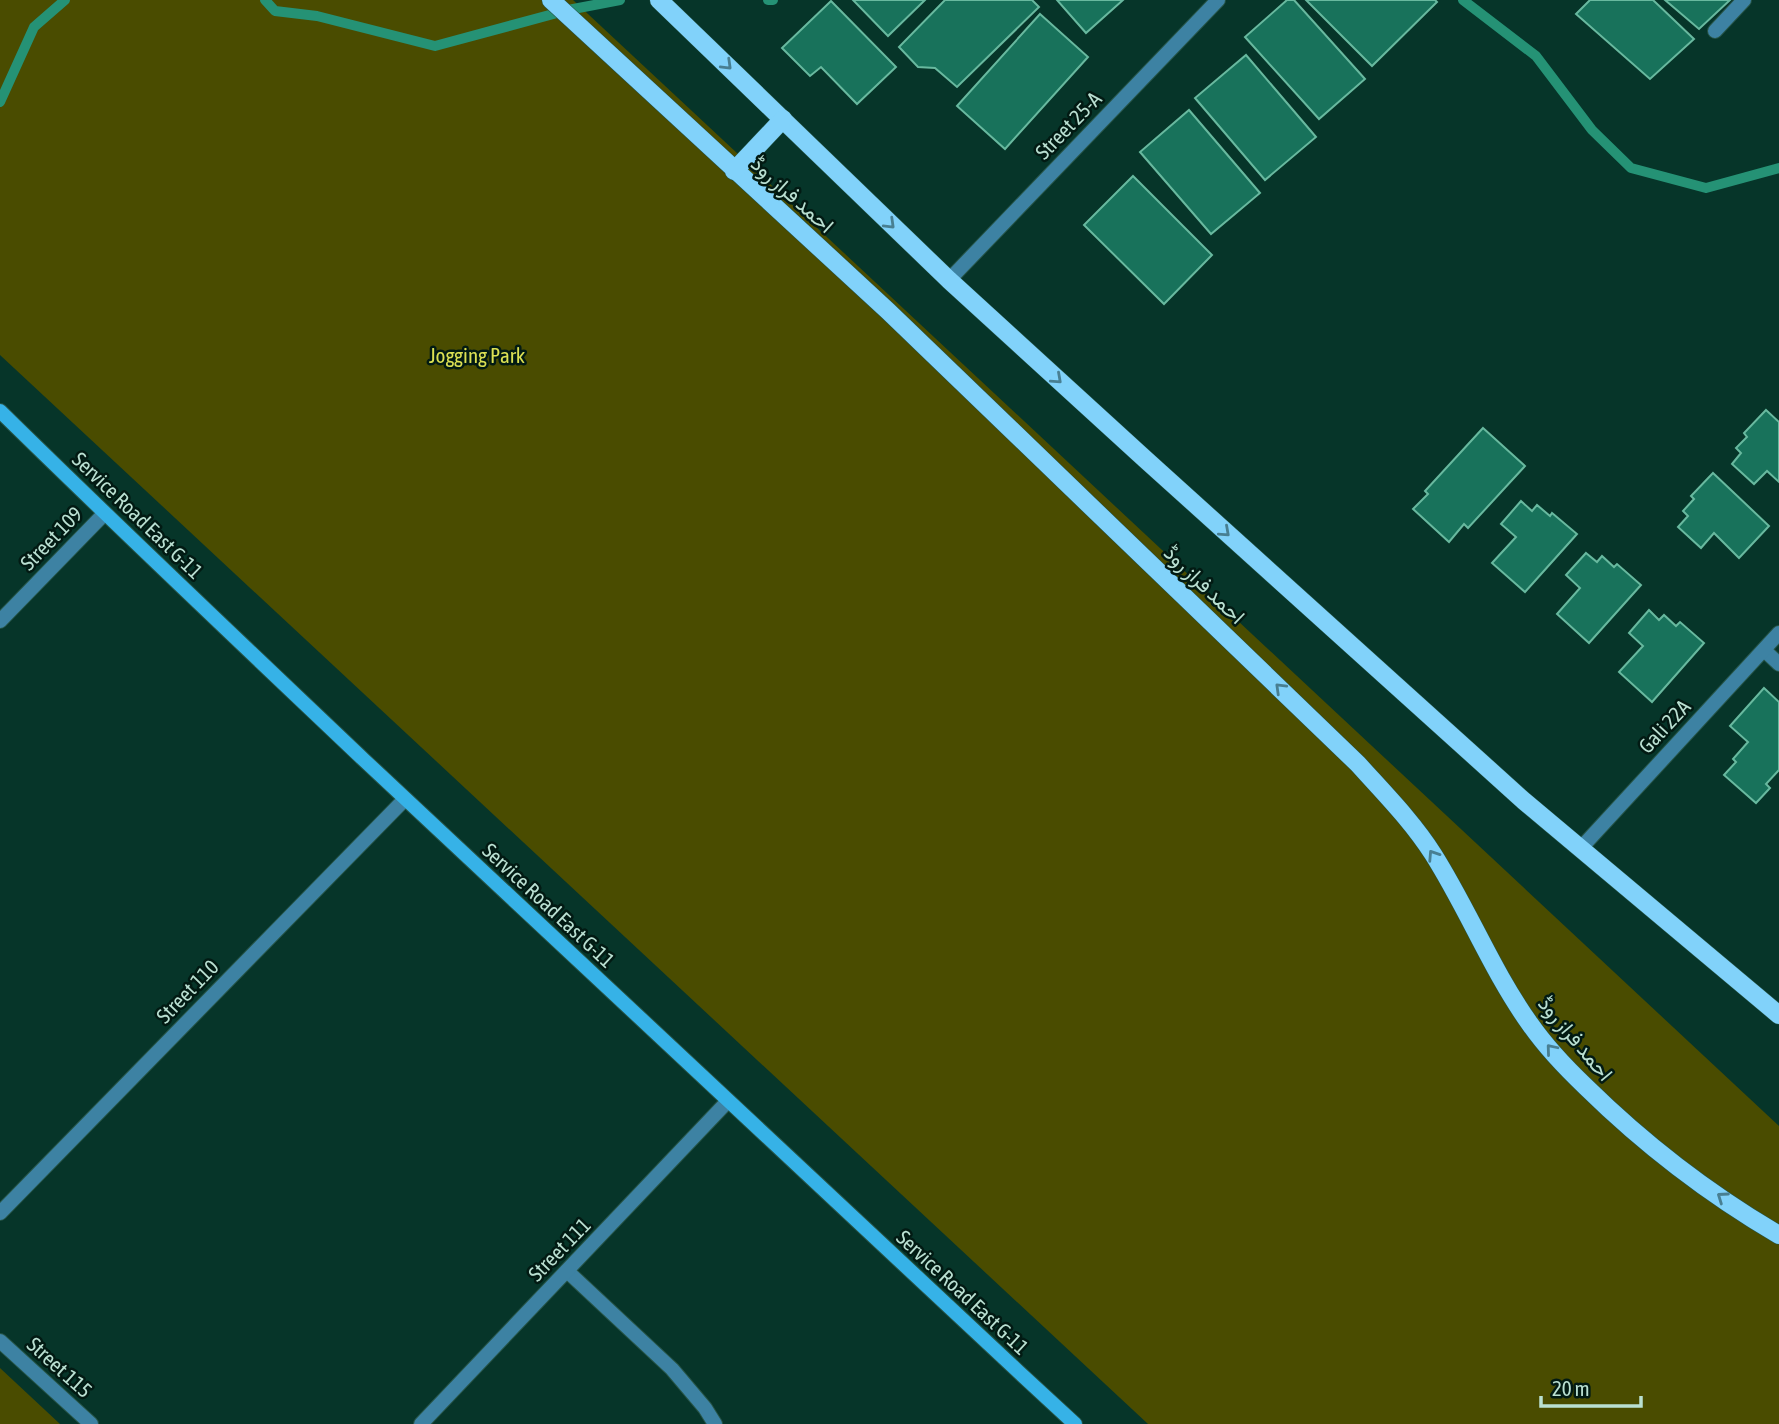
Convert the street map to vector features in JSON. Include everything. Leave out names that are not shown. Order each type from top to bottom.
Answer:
[{"type":"main road","name":"احمد فراز روڈ","points":[[551,0],[888,311],[1358,764],[1401,811],[1431,851],[1530,1025],[1566,1068],[1613,1114],[1661,1155],[1779,1235]]},
{"type":"main road","points":[[659,0],[948,280],[1280,582],[1524,801],[1779,1015]]},
{"type":"main road","points":[[734,171],[783,119]]},
{"type":"street","name":"Street 25-A","points":[[948,280],[1218,0]]},
{"type":"street","points":[[1715,31],[1744,0]]},
{"type":"street","name":"Service Road East G-11","points":[[0,411],[104,514],[405,799],[1075,1424]]},
{"type":"street","name":"Street 109","points":[[0,621],[104,514]]},
{"type":"street","name":"Gali 22A","points":[[1581,848],[1779,633]]},
{"type":"street","points":[[1764,650],[1779,664]]},
{"type":"street","name":"Street 110","points":[[0,1213],[405,799]]},
{"type":"street","name":"Street 111","points":[[422,1424],[727,1102]]},
{"type":"street","points":[[567,1270],[672,1369],[715,1424]]},
{"type":"street","name":"Street 115","points":[[0,1341],[91,1424]]},
{"type":"green space","name":"Jogging Park","points":[[0,0],[573,0],[1779,1126],[1779,1424],[1148,1424],[0,355]]},
{"type":"green space","points":[[0,1368],[60,1424],[0,1424]]},
{"type":"building","points":[[853,0],[925,0],[888,36]]},
{"type":"building","points":[[945,0],[1032,0],[1039,7],[957,87],[935,68],[918,67],[899,47]]},
{"type":"building","points":[[1057,0],[1123,0],[1086,33]]},
{"type":"building","points":[[1287,0],[1294,0],[1365,79],[1319,119],[1245,37]]},
{"type":"building","points":[[1306,0],[1435,0],[1437,2],[1372,66]]},
{"type":"building","points":[[1590,0],[1653,0],[1694,39],[1650,79],[1576,14]]},
{"type":"building","points":[[1665,0],[1730,0],[1699,29]]},
{"type":"building","points":[[831,1],[896,67],[857,104],[821,67],[810,76],[782,48]]},
{"type":"building","points":[[1040,14],[1088,57],[1005,149],[957,106]]},
{"type":"building","points":[[1246,55],[1316,137],[1265,180],[1195,98]]},
{"type":"building","points":[[1189,110],[1260,193],[1211,234],[1140,152]]},
{"type":"building","points":[[1133,176],[1212,255],[1164,304],[1084,225]]},
{"type":"building","points":[[1766,410],[1779,422],[1779,482],[1767,471],[1754,484],[1732,464],[1741,453],[1736,448],[1747,437],[1744,433]]},
{"type":"building","points":[[1483,428],[1525,466],[1468,528],[1464,524],[1449,542],[1413,509],[1428,494],[1425,491]]},
{"type":"building","points":[[1713,473],[1769,526],[1739,558],[1714,533],[1701,548],[1678,527],[1688,516],[1683,511],[1694,499],[1691,496]]},
{"type":"building","points":[[1521,501],[1532,511],[1537,505],[1550,516],[1552,513],[1577,534],[1525,592],[1492,563],[1516,537],[1501,524]]},
{"type":"building","points":[[1586,553],[1597,562],[1602,556],[1614,567],[1617,564],[1641,585],[1589,643],[1557,614],[1580,588],[1566,575]]},
{"type":"building","points":[[1649,610],[1659,620],[1664,615],[1676,626],[1680,622],[1704,643],[1652,702],[1619,672],[1643,646],[1629,633]]},
{"type":"building","points":[[1764,688],[1779,702],[1779,770],[1766,784],[1770,788],[1756,803],[1724,775],[1736,762],[1733,759],[1748,742],[1730,726]]},
{"type":"waterway","points":[[0,102],[34,27],[65,0]]},
{"type":"waterway","points":[[265,0],[275,11],[317,16],[435,46],[568,10],[620,0]]},
{"type":"waterway","points":[[768,0],[773,0]]},
{"type":"waterway","points":[[1463,0],[1536,56],[1592,130],[1631,168],[1706,188],[1779,168]]}]
